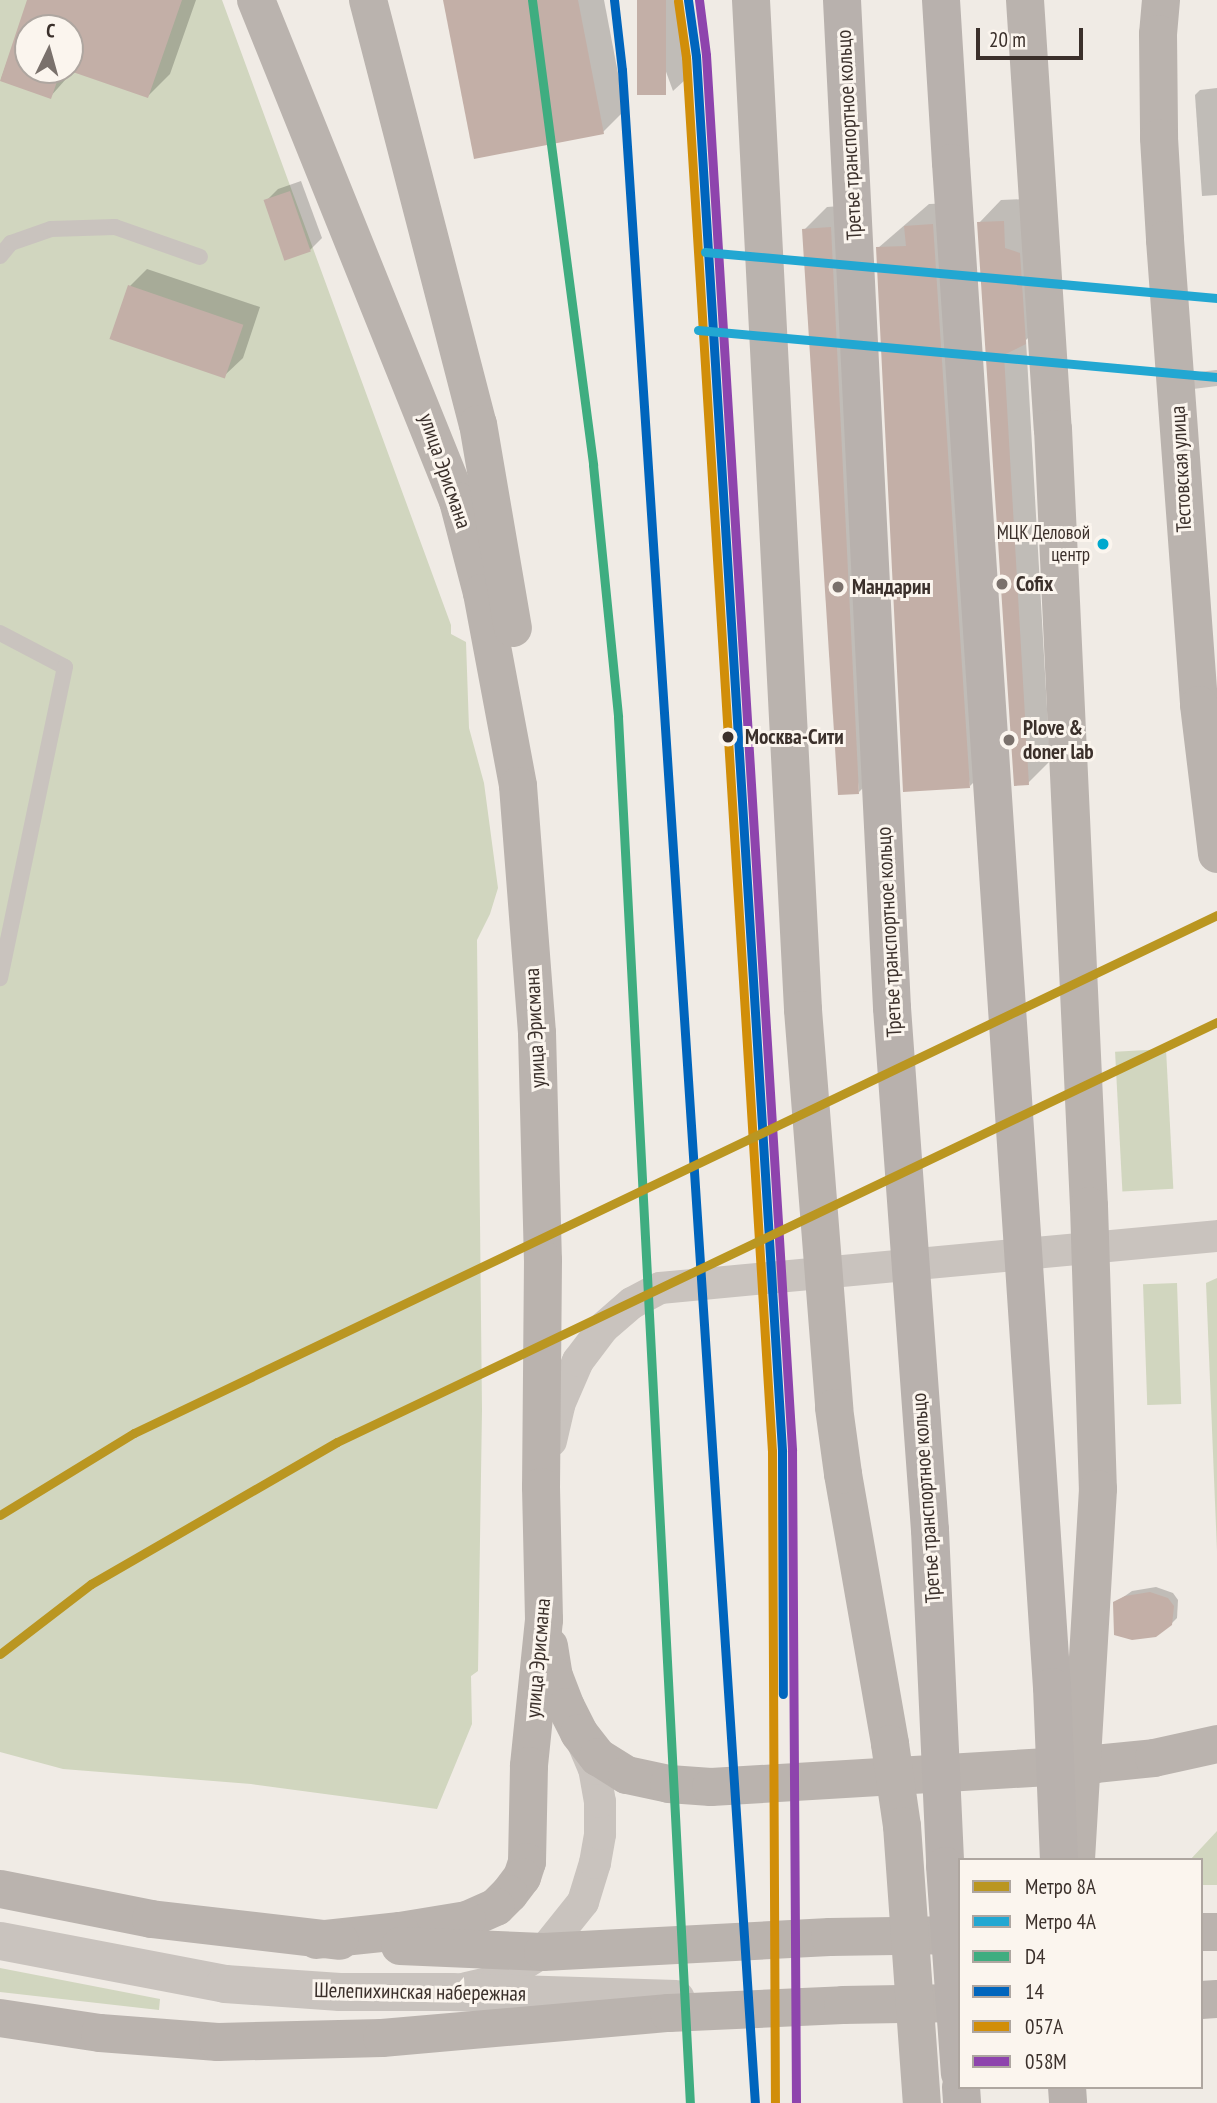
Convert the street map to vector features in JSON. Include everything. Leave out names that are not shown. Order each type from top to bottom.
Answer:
[{"type":"main road","name":"улица Эрисмана","points":[[256,0],[458,501],[482,593],[518,786],[537,1033],[544,1260],[541,1487],[544,1620],[529,1766],[530,1846],[522,1877],[496,1907],[467,1920],[400,1931],[316,1940]]},
{"type":"main road","points":[[368,0],[478,424],[511,608],[519,705],[518,786]]},
{"type":"main road","points":[[751,0],[803,1010],[834,1408],[902,1826],[922,2103]]},
{"type":"main road","name":"Третье транспортное кольцо","points":[[842,0],[892,1008],[930,1530],[945,1866],[958,2045]]},
{"type":"main road","points":[[940,0],[1050,1659],[1059,1858]]},
{"type":"main road","points":[[1026,0],[1054,457],[1089,1206],[1098,1489],[1076,1858]]},
{"type":"main road","name":"Тестовская улица","points":[[1161,0],[1158,34],[1158,138],[1176,383],[1208,704],[1217,854]]},
{"type":"main road","points":[[544,1620],[554,1676],[579,1733],[598,1757],[627,1775],[669,1784],[711,1787],[1094,1764],[1154,1758],[1217,1744]]},
{"type":"main road","name":"Шелепихинская набережная","points":[[0,1889],[151,1919],[316,1940],[458,1950],[543,1952],[830,1937],[958,1935]]},
{"type":"main road","points":[[0,2018],[100,2033],[218,2042],[382,2038],[669,2013],[843,2004],[958,2003]]},
{"type":"street","points":[[541,1487],[559,1405],[578,1361],[603,1328],[632,1303],[660,1288],[1217,1236]]},
{"type":"street","points":[[451,1992],[496,1981],[543,1952],[583,1902],[596,1863],[600,1802],[594,1769],[579,1733]]},
{"type":"street","name":"Шелепихинская набережная","points":[[0,1941],[225,1983],[340,1992],[451,1992],[843,2004]]},
{"type":"lane","points":[[0,256],[12,243],[51,229],[115,226],[200,257]]},
{"type":"lane","points":[[1176,383],[1217,378]]},
{"type":"lane","points":[[0,633],[65,667],[0,978]]},
{"type":"green space","points":[[0,0],[222,0],[451,625],[451,634],[466,642],[469,728],[484,783],[498,888],[490,914],[477,940],[482,1410],[478,1671],[471,1676],[472,1724],[437,1809],[251,1784],[63,1769],[0,1752]]},
{"type":"green space","points":[[1166,1049],[1173,1189],[1122,1191],[1115,1052]]},
{"type":"green space","points":[[1217,1278],[1217,1551],[1206,1283]]},
{"type":"green space","points":[[1177,1283],[1181,1404],[1147,1405],[1143,1284]]},
{"type":"green space","points":[[1217,1831],[1217,1885],[1203,1885],[1203,1858],[1192,1858]]},
{"type":"green space","points":[[0,1968],[160,1999],[159,2010],[0,1992]]},
{"type":"building","points":[[27,0],[182,0],[148,98],[84,76],[84,14],[22,14]]},
{"type":"building","points":[[443,0],[578,0],[604,134],[474,159]]},
{"type":"building","points":[[637,0],[666,0],[666,95],[637,95]]},
{"type":"building","points":[[14,39],[14,84],[56,84],[51,99],[0,81]]},
{"type":"building","points":[[290,191],[311,252],[284,261],[264,200]]},
{"type":"building","points":[[1004,221],[1005,248],[1020,253],[1026,344],[1004,355],[1029,785],[1014,786],[977,222]]},
{"type":"building","points":[[933,224],[970,788],[903,792],[876,247],[906,246],[904,226]]},
{"type":"building","points":[[831,227],[859,794],[838,795],[802,229]]},
{"type":"building","points":[[128,285],[243,325],[225,379],[109,339]]},
{"type":"building","points":[[1150,1592],[1168,1598],[1174,1606],[1172,1625],[1156,1637],[1132,1640],[1114,1635],[1113,1602],[1125,1596]]},
{"type":"metro line","name":"4А","points":[[705,252],[1217,298]]},
{"type":"metro line","name":"4А","points":[[698,330],[1217,377]]},
{"type":"metro line","name":"8А","points":[[0,1515],[134,1433],[1217,915]]},
{"type":"metro line","name":"8А","points":[[0,1654],[91,1584],[337,1442],[1217,1022]]},
{"type":"transit line","name":"D4","points":[[532,0],[593,465],[618,717],[690,2103]]},
{"type":"transit line","name":"14","points":[[614,0],[622,70],[755,2103]]},
{"type":"transit line","name":"14","points":[[688,0],[696,56],[782,1451],[783,1694]]},
{"type":"transit line","name":"058М","points":[[699,0],[706,55],[792,1450],[796,2103]]},
{"type":"transit line","name":"057А","points":[[678,1],[686,57],[772,1451],[775,2103]]},
{"type":"place","name":"МЦК Деловой центр","points":[[1103,544]]},
{"type":"place","name":"Cofix","points":[[1002,584]]},
{"type":"place","name":"Мандарин","points":[[838,587]]},
{"type":"place","name":"Москва-Сити","points":[[728,737]]},
{"type":"place","name":"Plove & doner lab","points":[[1009,740]]}]
